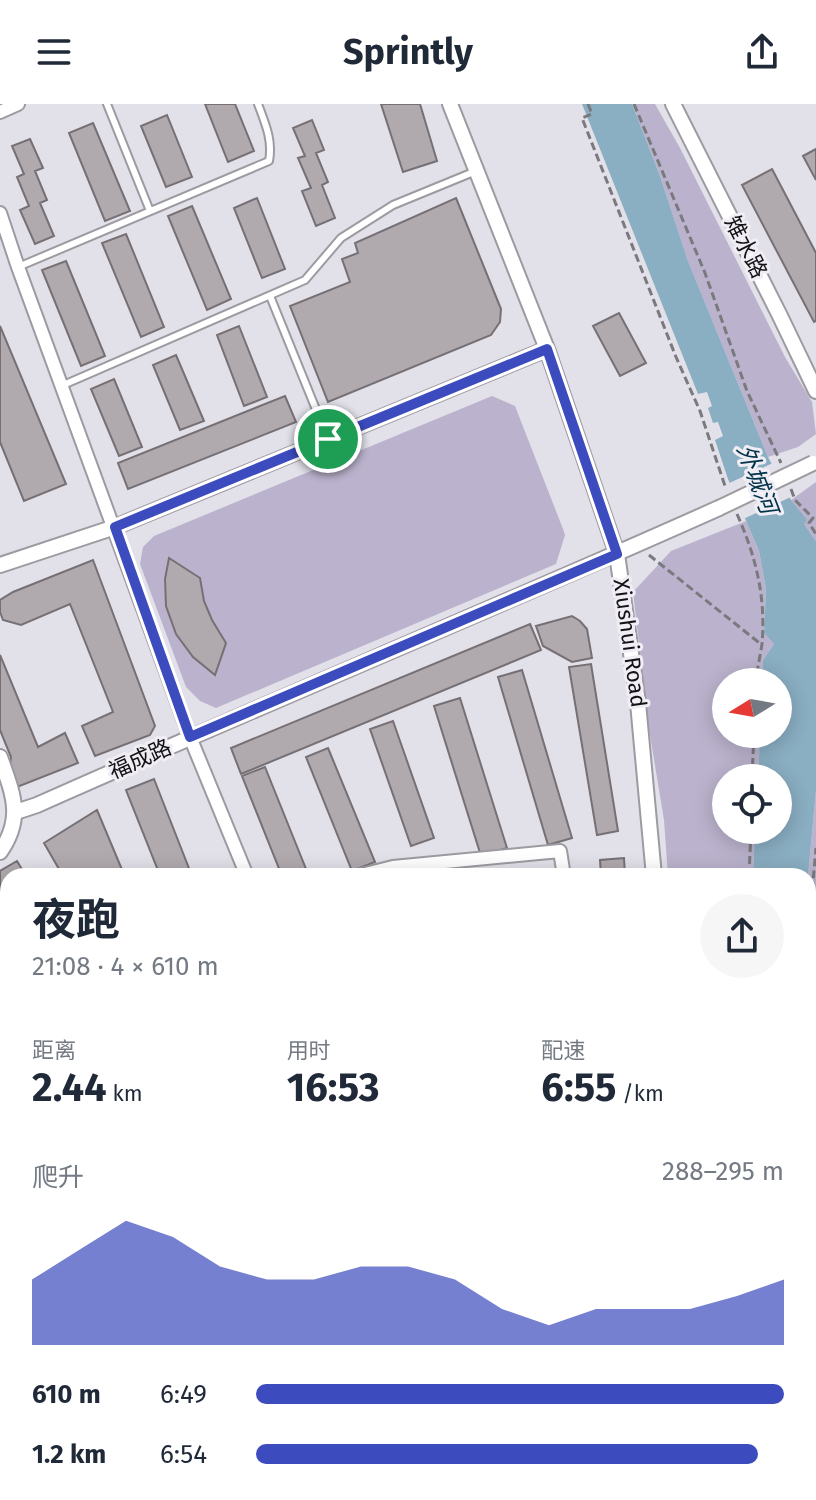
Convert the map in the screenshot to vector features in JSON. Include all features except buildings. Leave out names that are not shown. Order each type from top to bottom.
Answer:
[{"type":"street","points":[[0,112],[18,104]]},
{"type":"street","name":"Xiushui Road","points":[[450,104],[547,349],[617,554],[638,703],[653,868]]},
{"type":"street","name":"雉水路","points":[[673,104],[816,391]]},
{"type":"street","points":[[0,213],[190,737],[244,868]]},
{"type":"street","points":[[0,565],[115,527],[547,349]]},
{"type":"street","name":"福成路","points":[[16,812],[617,554],[726,506],[814,462]]},
{"type":"street","points":[[0,757],[16,812],[11,837],[0,852]]},
{"type":"street","points":[[389,868],[560,851],[563,868]]},
{"type":"lane","points":[[107,104],[150,211]]},
{"type":"lane","points":[[18,267],[269,161],[272,148],[258,104]]},
{"type":"lane","points":[[61,386],[305,280],[341,238],[393,205],[477,171]]},
{"type":"lane","points":[[270,296],[328,439]]},
{"type":"path","points":[[588,104],[592,114],[582,118],[700,411],[727,490]]},
{"type":"path","points":[[634,104],[705,273],[747,391],[780,462]]},
{"type":"path","points":[[790,487],[795,500],[813,518],[809,523],[816,534]]},
{"type":"path","points":[[726,506],[751,546],[760,579],[762,645],[757,668]]},
{"type":"path","points":[[637,545],[762,645]]},
{"type":"path","points":[[749,868],[750,844]]},
{"type":"path","points":[[814,868],[816,848]]},
{"type":"shaded area","points":[[632,104],[655,104],[785,357],[812,402],[816,434],[798,447],[768,457],[688,261]]},
{"type":"shaded area","points":[[492,396],[515,406],[563,529],[565,535],[556,564],[216,708],[200,701],[186,687],[140,564],[143,547],[154,536]]},
{"type":"shaded area","points":[[816,482],[816,541],[791,500]]},
{"type":"shaded area","points":[[746,521],[759,551],[766,589],[764,633],[774,644],[763,660],[763,668],[712,668],[712,748],[759,748],[759,764],[712,764],[712,844],[754,844],[753,868],[667,868],[664,820],[649,729],[633,592],[671,551]]},
{"type":"shaded area","points":[[816,790],[816,868],[809,868]]},
{"type":"water","name":"外城河","points":[[582,104],[632,104],[688,261],[768,457],[791,500],[807,520],[804,524],[816,541],[816,790],[809,868],[753,868],[754,844],[792,844],[792,764],[759,764],[759,748],[792,748],[792,668],[763,668],[763,660],[774,644],[764,633],[766,589],[759,551],[715,440],[723,436],[718,422],[713,423],[707,392],[698,394]]},
{"type":"pier","points":[[775,462],[793,496],[741,520],[725,485]]},
{"type":"route","points":[[547,349],[617,554],[190,737],[115,527],[328,439],[547,349]]}]
